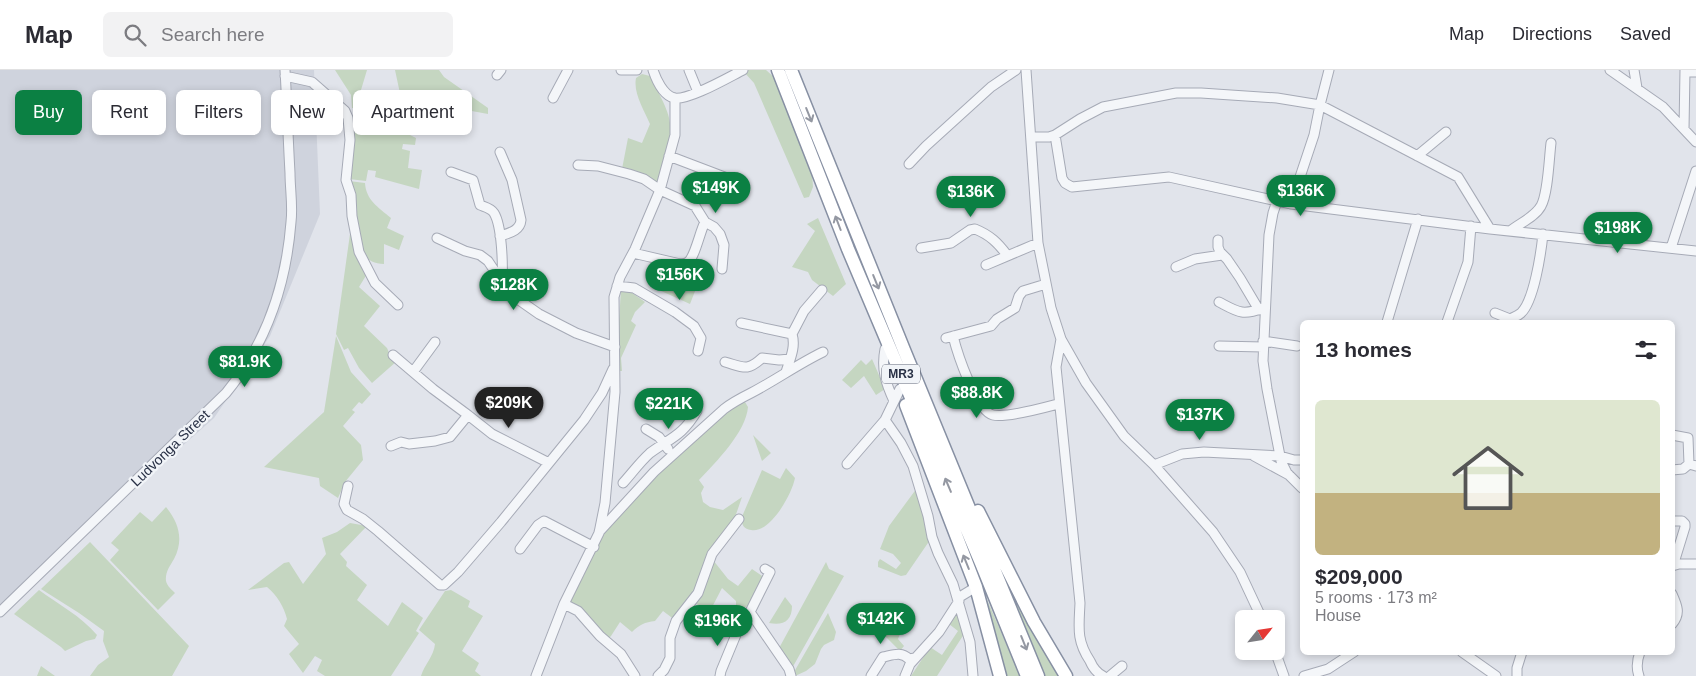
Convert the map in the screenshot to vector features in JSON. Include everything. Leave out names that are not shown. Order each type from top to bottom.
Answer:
[{"type":"highway","name":"MR3","points":[[778,70],[848,248],[1027,676]]},
{"type":"highway","name":"MR3","points":[[791,70],[1038,676]]},
{"type":"highway","points":[[848,248],[930,471],[976,587],[1000,676]]},
{"type":"highway","points":[[904,350],[975,505],[1034,622],[1066,676]]},
{"type":"street","points":[[553,98],[568,70]]},
{"type":"street","points":[[621,70],[637,70]]},
{"type":"street","points":[[653,70],[662,88],[675,98],[698,92],[743,70]]},
{"type":"street","points":[[688,70],[698,92]]},
{"type":"street","points":[[908,164],[991,87],[1016,70]]},
{"type":"street","points":[[1026,70],[1038,243],[1051,308],[1061,339],[1086,383],[1124,436],[1154,465],[1213,532],[1240,572],[1258,610]]},
{"type":"street","points":[[1291,204],[1314,134],[1329,70]]},
{"type":"street","points":[[1610,70],[1663,107],[1696,142]]},
{"type":"street","points":[[1634,70],[1636,88]]},
{"type":"street","points":[[1684,129],[1685,71],[1696,72]]},
{"type":"street","points":[[285,73],[312,82],[345,111],[348,118],[350,140],[346,180],[351,194],[352,216],[359,252],[375,283],[398,305]]},
{"type":"street","name":"Ludvonga Street","points":[[0,612],[226,393],[258,346],[281,286],[288,255],[292,220],[285,73]]},
{"type":"street","points":[[1031,137],[1055,135],[1104,107],[1176,93],[1277,98],[1320,105],[1458,176],[1490,229]]},
{"type":"street","points":[[536,676],[564,604],[594,546],[599,532],[605,503],[614,401],[614,297],[620,277],[660,190],[676,135],[675,98]]},
{"type":"street","points":[[1417,156],[1446,132]]},
{"type":"street","points":[[1055,135],[1062,178],[1064,183],[1072,187],[1169,177],[1291,204],[1490,229],[1696,251]]},
{"type":"street","points":[[1510,231],[1532,216],[1541,207],[1545,196],[1551,143]]},
{"type":"street","points":[[500,152],[512,180],[522,220],[518,229],[500,236]]},
{"type":"street","points":[[669,156],[740,183]]},
{"type":"street","points":[[578,166],[598,166],[644,179],[660,190],[695,206],[705,222],[714,227],[720,234],[724,245],[722,269]]},
{"type":"street","points":[[1671,248],[1696,170]]},
{"type":"street","points":[[451,172],[473,180],[480,205],[491,209],[495,215],[503,255],[502,282]]},
{"type":"street","points":[[1277,200],[1272,213],[1262,308],[1263,361],[1281,462],[1300,486]]},
{"type":"street","points":[[1388,320],[1418,220]]},
{"type":"street","points":[[633,252],[676,263],[683,264],[688,262],[692,257],[705,222]]},
{"type":"street","points":[[1448,320],[1468,262],[1471,226]]},
{"type":"street","points":[[921,248],[951,243],[970,230],[975,229],[989,235],[1007,255]]},
{"type":"street","points":[[1494,313],[1510,319],[1522,312],[1527,303],[1538,268],[1543,234]]},
{"type":"street","points":[[437,238],[465,251],[480,255],[492,266],[502,282],[520,300],[539,314],[576,333],[615,347]]},
{"type":"street","points":[[1218,240],[1218,247],[1222,254],[1262,308]]},
{"type":"street","points":[[986,265],[1038,243]]},
{"type":"street","points":[[1176,267],[1196,259],[1222,254]]},
{"type":"street","points":[[1046,284],[1024,291],[1018,296],[1015,308],[997,319],[991,326],[949,337],[969,382],[985,410],[990,414],[1009,414],[1058,404]]},
{"type":"street","points":[[617,286],[634,288],[694,326],[701,338],[698,351]]},
{"type":"street","points":[[786,372],[794,340],[792,334],[804,311],[822,290]]},
{"type":"street","points":[[1219,302],[1239,313],[1249,314],[1262,308]]},
{"type":"street","points":[[741,323],[792,334]]},
{"type":"street","points":[[1061,339],[1056,367],[1058,404],[1080,603],[1079,639],[1082,650],[1094,669],[1103,676]]},
{"type":"street","points":[[414,372],[435,342]]},
{"type":"street","points":[[1219,346],[1263,344],[1297,346]]},
{"type":"street","points":[[885,349],[884,372],[894,402]]},
{"type":"street","points":[[599,532],[654,472],[733,401],[751,393],[823,352]]},
{"type":"street","points":[[393,354],[433,389],[492,434],[549,463]]},
{"type":"street","points":[[725,362],[742,368],[750,368],[762,358],[779,360],[790,358]]},
{"type":"street","points":[[348,486],[344,504],[347,510],[366,521],[435,580],[444,585],[458,572],[501,522],[584,420],[602,393],[614,366]]},
{"type":"street","points":[[847,464],[885,420],[900,389]]},
{"type":"street","points":[[623,483],[643,459],[679,435],[689,425],[697,411]]},
{"type":"street","points":[[390,446],[401,442],[409,444],[450,437],[468,415]]},
{"type":"street","points":[[885,420],[901,443],[912,466],[928,516],[932,537],[959,599],[970,642],[973,676]]},
{"type":"street","points":[[646,429],[659,437],[674,454]]},
{"type":"street","points":[[1675,435],[1688,439],[1693,465],[1675,470]]},
{"type":"street","points":[[1154,465],[1182,454],[1204,452],[1280,456],[1300,460]]},
{"type":"street","points":[[1251,454],[1291,477]]},
{"type":"street","points":[[658,676],[664,670],[670,658],[670,638],[676,621],[698,592],[712,554],[739,519]]},
{"type":"street","points":[[520,549],[538,525],[544,521],[594,546]]},
{"type":"street","points":[[1675,521],[1682,521],[1685,528],[1675,560]]},
{"type":"street","points":[[1675,565],[1696,564]]},
{"type":"street","points":[[765,569],[770,572],[750,612],[789,669],[791,676]]},
{"type":"street","points":[[904,676],[915,658],[939,632],[959,599],[976,587]]},
{"type":"street","points":[[1675,601],[1678,617],[1675,620]]},
{"type":"street","points":[[564,604],[578,611],[600,636],[620,654],[635,676]]},
{"type":"street","points":[[720,676],[740,625]]},
{"type":"street","points":[[871,676],[883,657],[904,654],[909,659],[915,658]]},
{"type":"street","points":[[1304,676],[1330,673],[1351,655]]},
{"type":"street","points":[[1466,655],[1496,676]]},
{"type":"street","points":[[1517,676],[1517,668],[1521,655]]},
{"type":"street","points":[[1639,655],[1637,670],[1639,676]]},
{"type":"street","points":[[1278,660],[1284,676]]},
{"type":"street","points":[[1110,676],[1122,666]]},
{"type":"shaded area","points":[[0,70],[314,70],[315,90],[271,90],[271,135],[317,135],[320,214],[270,336],[214,418],[0,607]]},
{"type":"green space","points":[[335,70],[367,70],[361,90],[353,90],[353,108],[351,95]]},
{"type":"green space","points":[[395,70],[439,70],[444,77],[462,90],[399,90]]},
{"type":"green space","points":[[748,70],[766,70],[776,79],[812,172],[813,187],[809,197],[804,198],[754,83],[744,72]]},
{"type":"green space","points":[[642,74],[650,76],[665,106],[670,123],[668,146],[656,185],[622,169],[628,138],[642,143],[650,124],[635,84],[636,78]]},
{"type":"green space","points":[[472,97],[488,108],[488,114],[472,111]]},
{"type":"green space","points":[[353,116],[353,135],[410,135],[416,138],[415,145],[403,144],[402,149],[410,151],[408,168],[422,170],[419,189],[375,177],[376,171],[368,170],[366,181],[349,179],[350,120]]},
{"type":"green space","points":[[349,181],[365,183],[370,199],[391,218],[387,228],[404,236],[399,250],[384,244],[384,264],[370,260],[360,250]]},
{"type":"green space","points":[[818,218],[846,284],[833,296],[812,280],[808,272],[792,267],[815,231],[807,224]]},
{"type":"green space","points":[[350,234],[353,234],[367,274],[359,287],[380,306],[364,326],[387,348],[390,355],[397,361],[372,383],[359,368],[348,348],[344,350],[336,334]]},
{"type":"green space","points":[[669,265],[697,265],[696,278],[699,281],[690,304],[659,290]]},
{"type":"green space","points":[[621,289],[628,290],[645,302],[635,312],[631,321],[636,325],[621,358],[622,371],[616,371]]},
{"type":"green space","points":[[336,336],[351,372],[371,394],[362,404],[359,402],[352,410],[355,412],[343,426],[361,445],[363,460],[345,482],[338,498],[320,486],[319,478],[264,467],[324,412]]},
{"type":"green space","points":[[872,359],[885,389],[876,395],[864,376],[851,388],[842,380],[861,360],[866,365]]},
{"type":"green space","points":[[742,402],[745,402],[748,407],[742,426],[714,465],[699,480],[704,487],[701,493],[703,502],[710,507],[723,510],[742,497],[733,523],[702,578],[675,620],[663,611],[655,621],[642,624],[632,632],[620,622],[609,638],[568,603],[604,531],[657,472],[720,417]]},
{"type":"green space","points":[[753,435],[771,453],[762,461]]},
{"type":"green space","points":[[786,468],[795,478],[790,493],[779,512],[765,526],[758,530],[745,528],[741,519],[762,470],[780,479]]},
{"type":"green space","points":[[917,488],[930,540],[906,575],[901,576],[878,567],[880,559],[896,569],[901,563],[893,554],[880,549],[889,526]]},
{"type":"green space","points":[[166,507],[177,525],[179,545],[166,578],[167,585],[175,593],[158,610],[110,560],[119,550],[111,543],[140,512],[152,522]]},
{"type":"green space","points":[[350,523],[367,526],[340,554],[347,562],[346,566],[367,585],[357,600],[388,626],[402,602],[423,618],[416,631],[419,633],[391,676],[325,676],[317,671],[322,660],[315,656],[303,673],[289,654],[299,644],[284,626],[287,619],[280,602],[267,587],[248,590],[284,563],[289,562],[303,584],[326,554],[322,538],[337,532]]},
{"type":"green space","points":[[90,542],[189,646],[172,676],[90,676],[98,665],[109,657],[103,641],[104,631],[41,589]]},
{"type":"green space","points":[[713,560],[728,579],[738,586],[752,569],[765,578],[753,601],[742,610],[730,629],[726,631],[715,625],[736,608],[736,601],[722,588],[707,617],[694,601]]},
{"type":"green space","points":[[826,562],[829,569],[844,576],[791,670],[778,650]]},
{"type":"green space","points":[[1010,587],[1061,676],[1045,676],[1009,589]]},
{"type":"green space","points":[[39,590],[91,628],[97,635],[95,639],[65,651],[14,614]]},
{"type":"green space","points":[[451,590],[470,601],[468,607],[483,616],[462,651],[479,663],[475,671],[481,676],[421,676],[433,653],[435,644],[419,630],[445,591]]},
{"type":"green space","points":[[985,595],[1020,676],[1006,676]]},
{"type":"green space","points":[[785,597],[792,606],[788,619],[778,624],[769,623]]},
{"type":"green space","points":[[959,605],[966,631],[937,676],[911,676],[930,647],[942,655],[958,631],[949,624]]},
{"type":"green space","points":[[828,613],[836,632],[834,640],[824,645],[815,664],[795,676],[794,672]]},
{"type":"green space","points":[[885,621],[900,634],[898,639],[904,646],[900,651],[885,636],[879,636],[875,628],[880,622]]},
{"type":"green space","points":[[41,666],[55,676],[37,676]]}]
